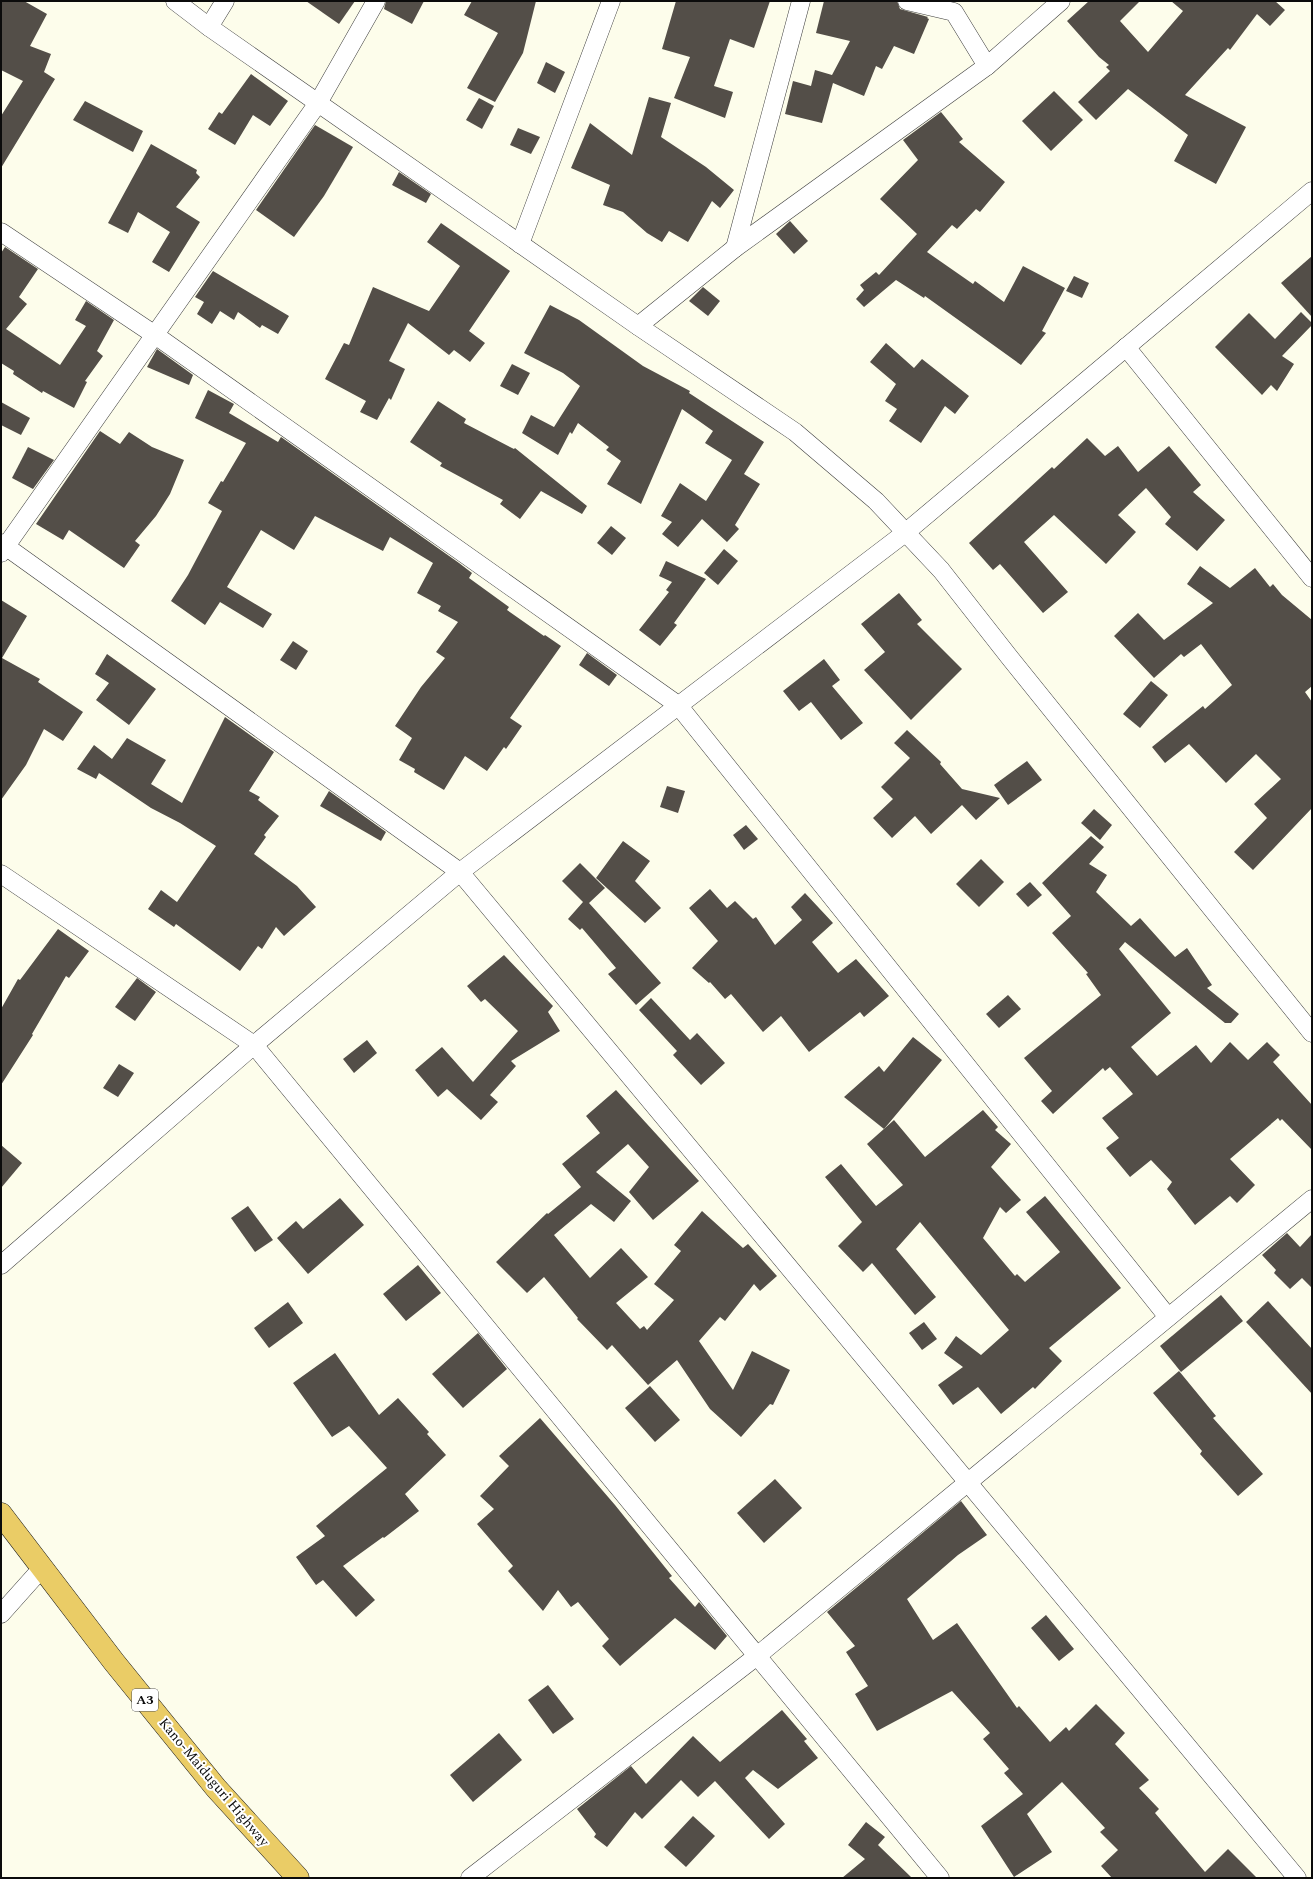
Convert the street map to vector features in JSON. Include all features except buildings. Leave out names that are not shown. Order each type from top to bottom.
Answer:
[{"type":"highway","name":"Kano-Maiduguri Highway","points":[[1,1514],[114,1662],[216,1788],[298,1878]]},
{"type":"street","points":[[175,1],[209,27],[520,244],[795,432],[876,501],[941,570],[1312,1033]]},
{"type":"street","points":[[209,27],[225,1]]},
{"type":"street","points":[[376,1],[318,103],[155,335],[2,547],[460,872],[1297,1878]]},
{"type":"street","points":[[520,244],[611,1]]},
{"type":"street","points":[[734,248],[801,1]]},
{"type":"street","points":[[907,1],[957,7],[987,66]]},
{"type":"street","points":[[638,326],[734,248],[987,66],[1061,1]]},
{"type":"street","points":[[1,1265],[254,1045],[460,872],[905,533],[1312,191]]},
{"type":"street","points":[[1,232],[155,335],[678,706],[1168,1317]]},
{"type":"street","points":[[1126,347],[1312,578]]},
{"type":"street","points":[[1,874],[254,1045],[940,1878]]},
{"type":"street","points":[[470,1878],[757,1656],[1312,1200]]},
{"type":"street","points":[[1,1614],[42,1568]]}]
